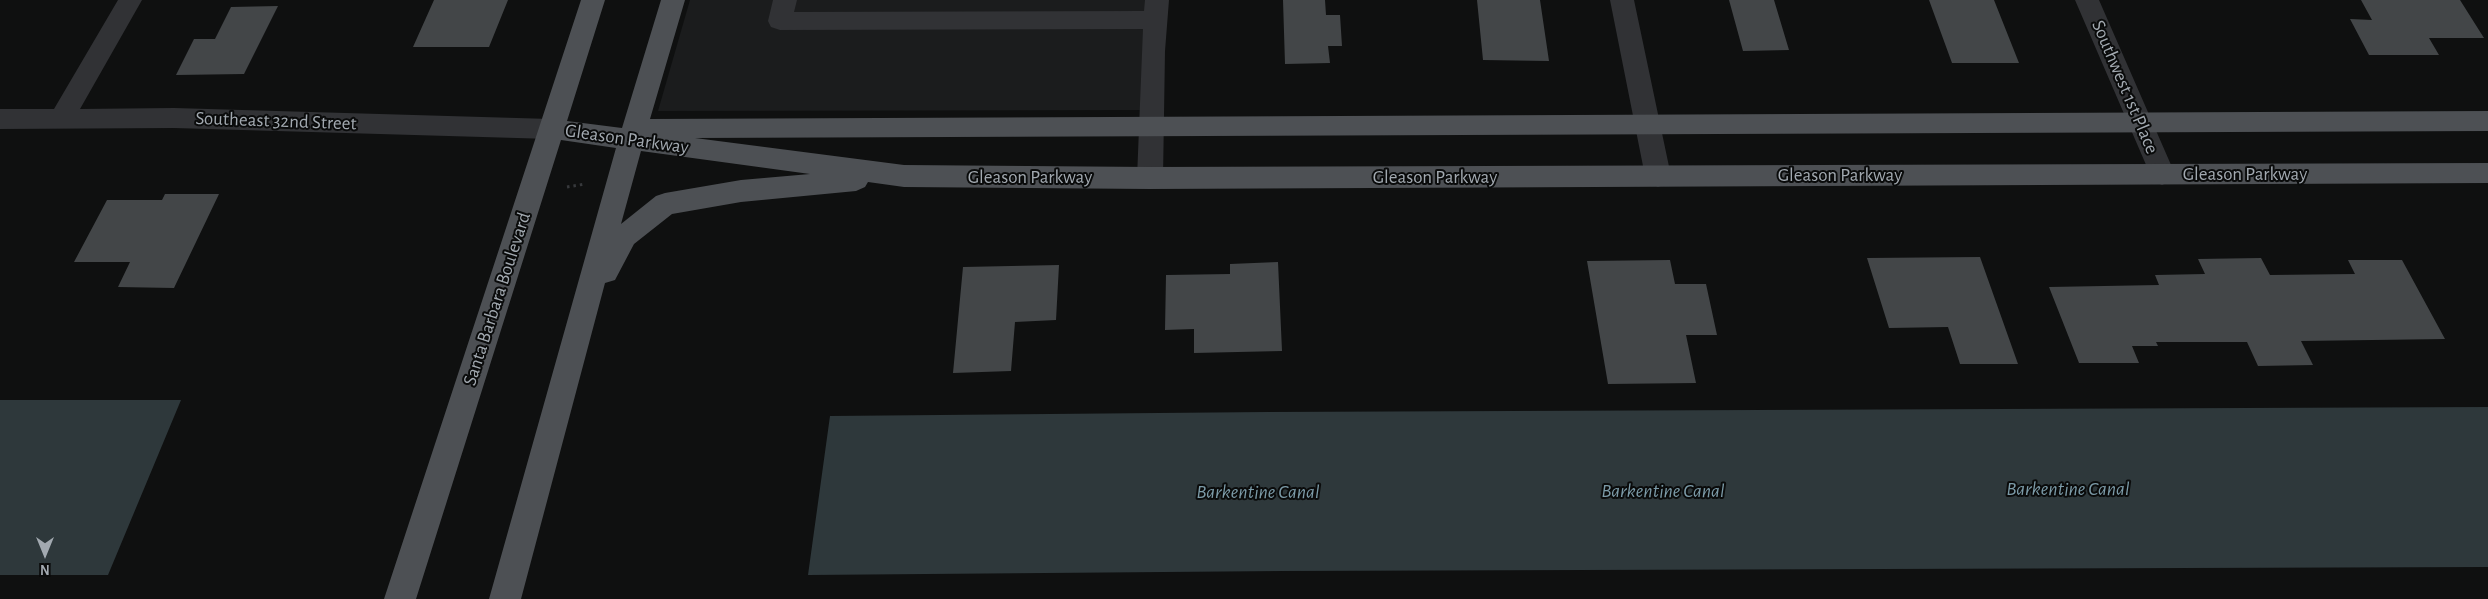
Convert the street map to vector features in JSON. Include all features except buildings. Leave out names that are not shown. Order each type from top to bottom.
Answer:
[{"type":"main road","name":"Santa Barbara Boulevard","points":[[400,599],[593,0]]},
{"type":"main road","points":[[505,599],[632,133],[673,0]]},
{"type":"main road","name":"Gleason Parkway","points":[[551,128],[632,133],[1152,126],[2488,121]]},
{"type":"main road","name":"Gleason Parkway","points":[[632,133],[904,176],[1150,178],[2488,173]]},
{"type":"main road","points":[[585,305],[625,236],[665,204],[741,191],[904,176]]},
{"type":"street","points":[[62,118],[130,0]]},
{"type":"street","points":[[785,0],[780,21],[913,10],[1156,10],[1150,178]]},
{"type":"street","points":[[1622,0],[1646,125],[1658,176]]},
{"type":"street","name":"Southwest 1st Place","points":[[2087,0],[2162,174]]},
{"type":"street","name":"Southeast 32nd Street","points":[[0,119],[174,118],[551,128]]},
{"type":"shaded area","points":[[690,0],[1157,0],[1153,110],[658,111]]},
{"type":"water","points":[[0,400],[181,400],[108,575],[0,575]]},
{"type":"water","name":"Barkentine Canal","points":[[2488,407],[2488,567],[1283,571],[808,575],[830,416],[1267,412]]}]
